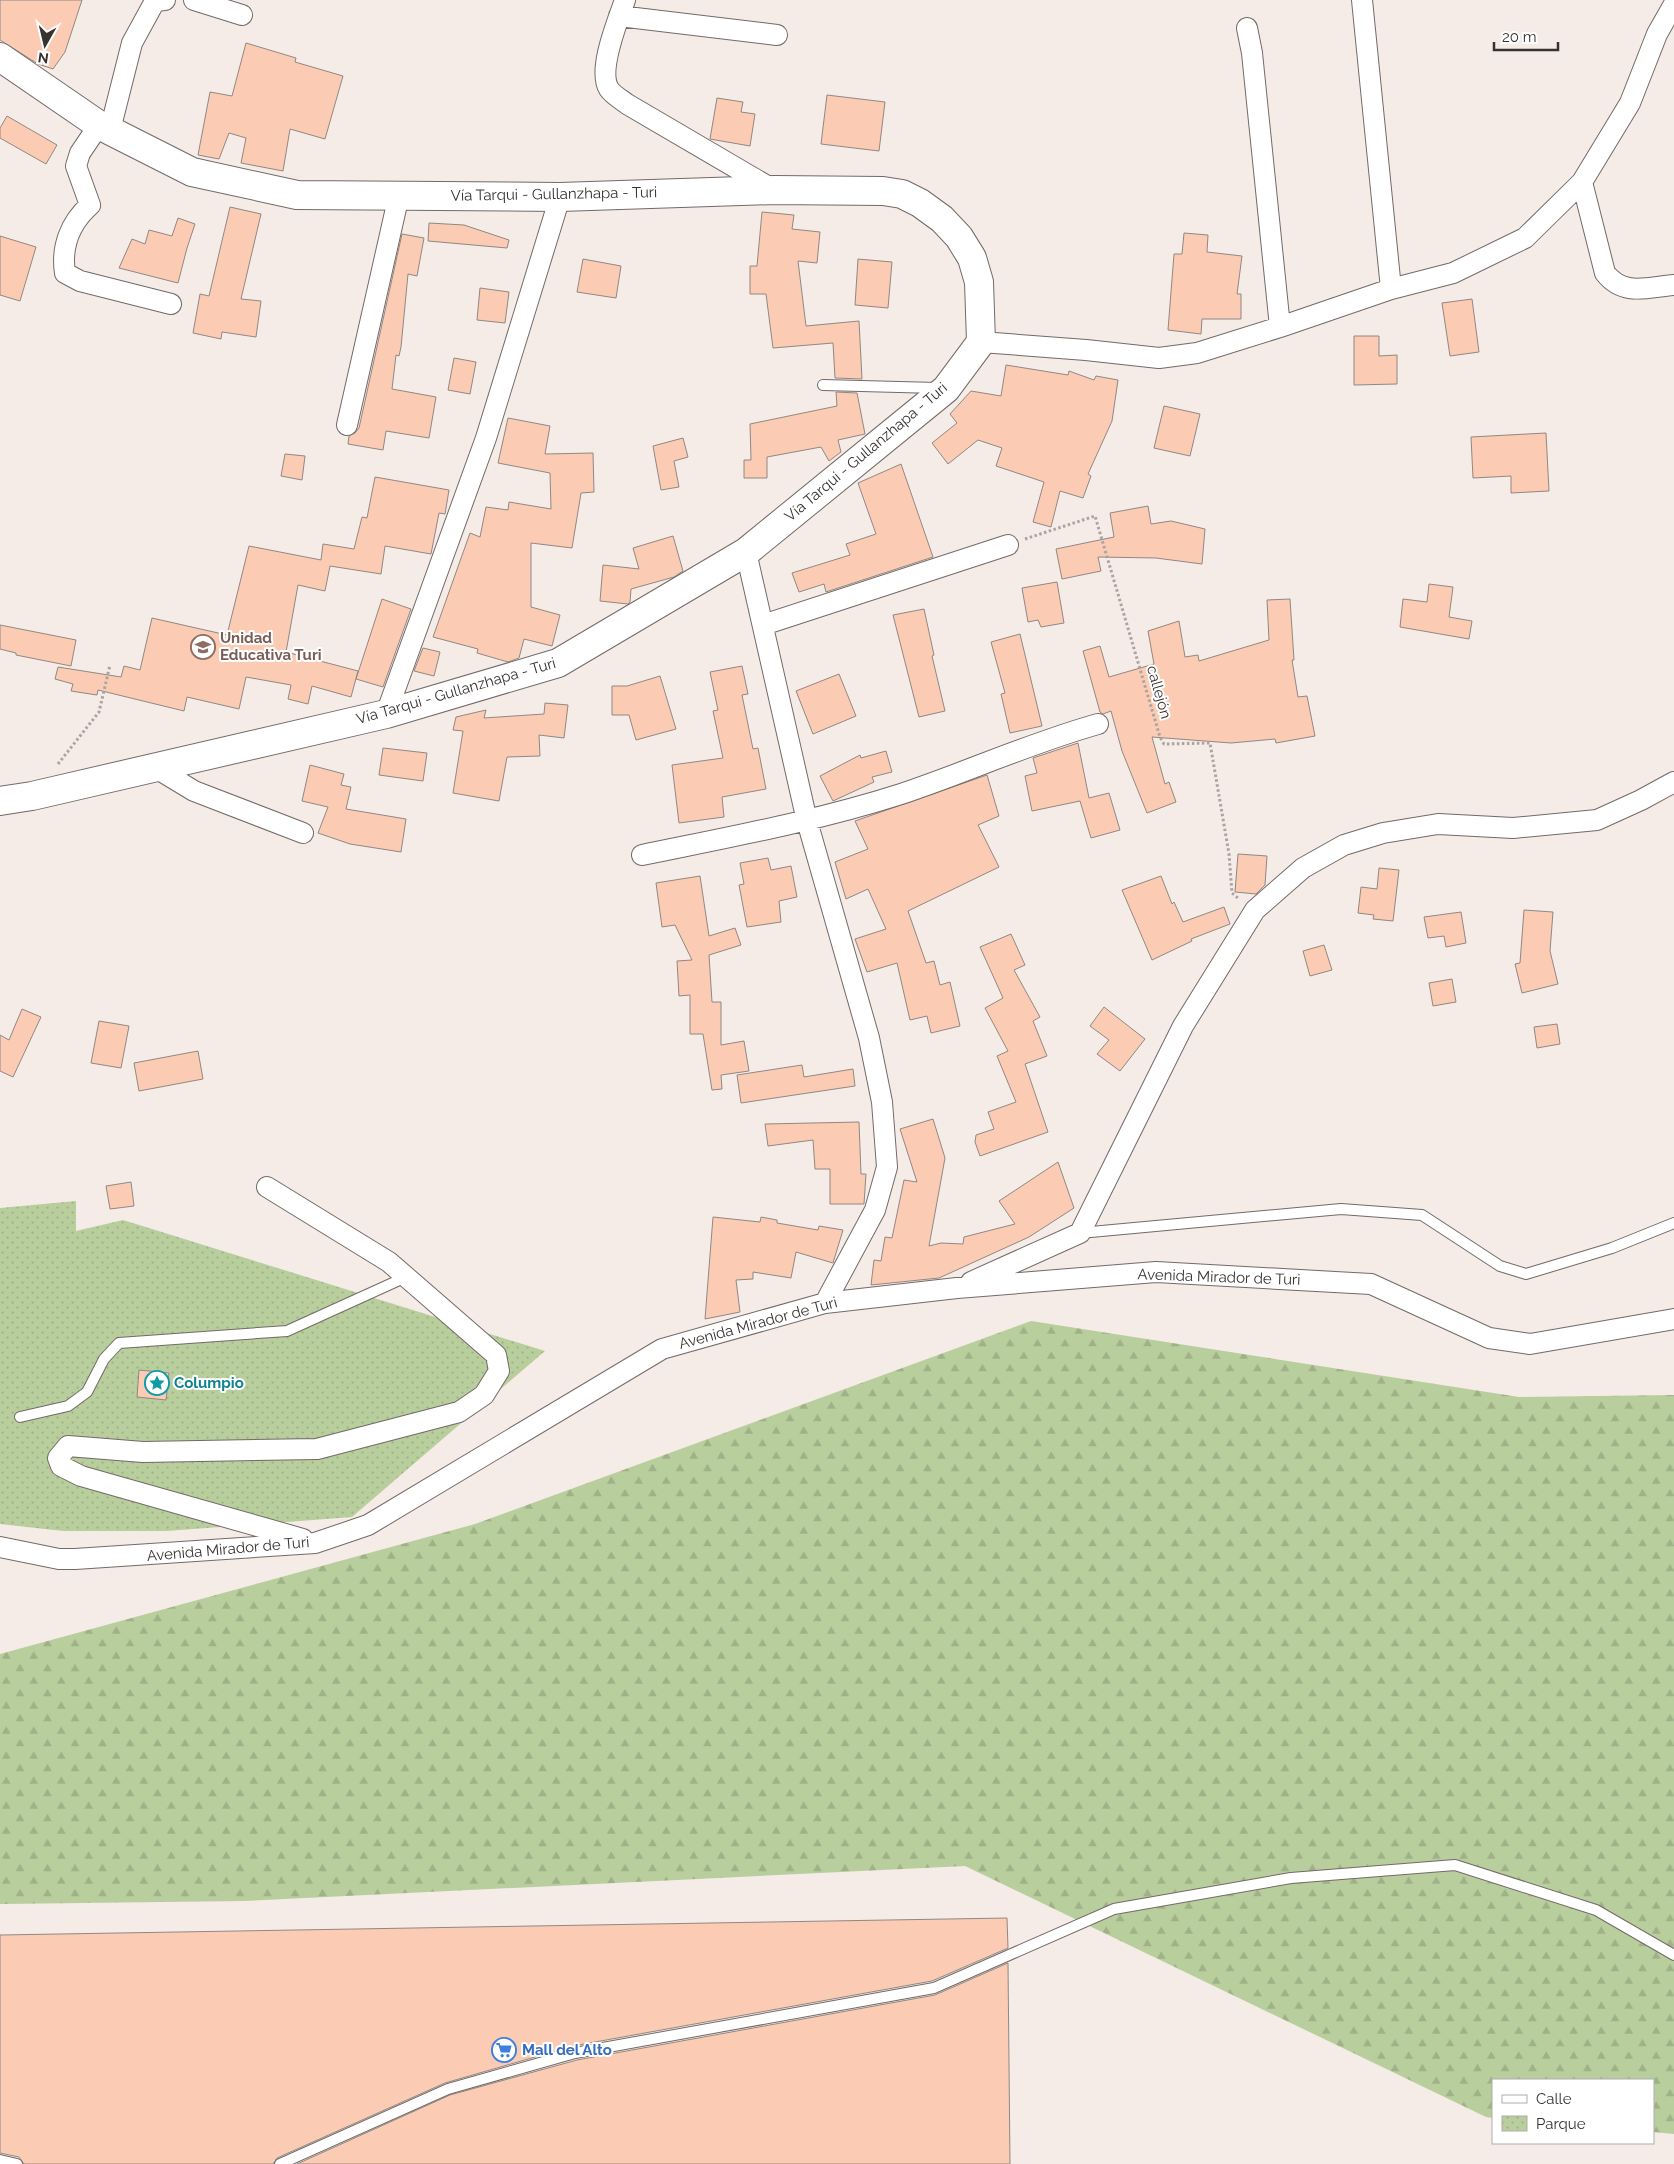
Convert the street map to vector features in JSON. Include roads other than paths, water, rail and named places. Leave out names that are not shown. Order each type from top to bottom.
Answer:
[{"type":"main road","name":"Vía Tarqui - Gullanzhapa - Turi","points":[[0,57],[104,127],[192,172],[297,195],[560,197],[774,190],[902,194],[920,203],[959,237],[972,258],[979,282],[980,342],[946,389],[746,552],[558,663],[386,714],[32,796],[0,801]]},
{"type":"street","points":[[165,0],[155,1],[132,43],[104,127],[80,153],[76,166],[90,205],[76,218],[63,256],[66,274],[80,282],[171,304]]},
{"type":"street","points":[[194,0],[242,15]]},
{"type":"street","points":[[1362,0],[1391,289]]},
{"type":"street","points":[[980,342],[1159,358],[1197,353],[1391,289],[1454,273],[1525,238],[1582,182],[1630,103],[1657,34],[1674,4]]},
{"type":"street","points":[[774,190],[627,104],[610,90],[605,78],[607,61],[622,8],[777,35]]},
{"type":"street","points":[[1247,28],[1252,53],[1280,327]]},
{"type":"street","points":[[1582,182],[1605,273],[1614,284],[1633,289],[1674,285]]},
{"type":"street","points":[[347,425],[399,195]]},
{"type":"street","points":[[386,714],[486,438],[560,197]]},
{"type":"street","points":[[763,625],[1008,545]]},
{"type":"street","points":[[746,552],[807,821],[869,1038],[882,1102],[887,1167],[875,1210],[825,1303]]},
{"type":"street","points":[[642,854],[807,821],[900,794],[1050,737],[1098,724]]},
{"type":"street","points":[[156,768],[194,791],[303,833]]},
{"type":"street","points":[[958,1288],[1080,1233],[1183,1026],[1255,910],[1303,868],[1344,845],[1383,833],[1438,824],[1514,828],[1597,820],[1641,800],[1674,782]]},
{"type":"street","points":[[267,1187],[389,1262],[496,1355],[499,1371],[484,1395],[459,1412],[317,1449],[143,1452],[68,1446],[58,1458],[61,1466],[81,1476],[315,1543]]},
{"type":"street","name":"Avenida Mirador de Turi","points":[[0,1547],[59,1559],[75,1559],[315,1543],[368,1525],[662,1349],[825,1303],[958,1288],[1156,1272],[1371,1284],[1489,1338],[1530,1344],[1674,1319]]},
{"type":"lane","points":[[823,385],[946,389]]},
{"type":"lane","points":[[1080,1233],[1341,1209],[1422,1215],[1500,1266],[1526,1274],[1612,1248],[1674,1223]]},
{"type":"lane","points":[[20,1417],[68,1406],[87,1392],[104,1359],[118,1343],[287,1332],[406,1277]]},
{"type":"lane","points":[[280,2164],[448,2089],[575,2053],[934,1988],[1114,1909],[1290,1878],[1456,1865],[1596,1910],[1674,1955]]},
{"type":"lane","points":[[0,2160],[17,2164]]},
{"type":"place","name":"Unidad Educativa Turi","points":[[203,647]]},
{"type":"place","name":"Columpio","points":[[157,1383]]},
{"type":"place","name":"Mall del Alto","points":[[504,2050]]}]
